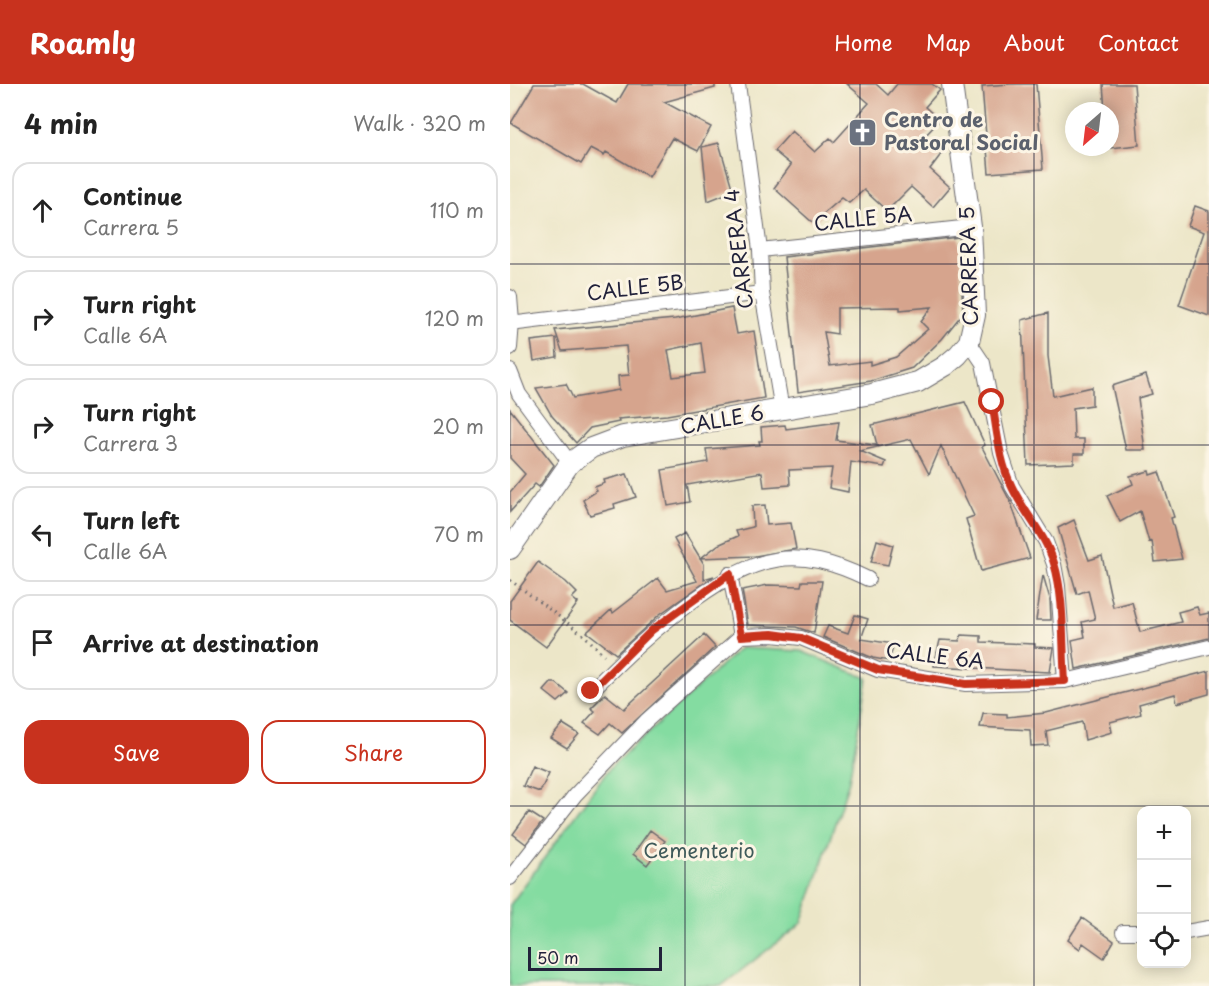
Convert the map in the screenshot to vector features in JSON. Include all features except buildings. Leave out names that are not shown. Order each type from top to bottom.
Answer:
[{"type":"main road","name":"CARRERA 5","points":[[952,84],[971,227],[975,315],[969,342]]},
{"type":"main road","name":"CALLE 6","points":[[510,549],[570,463],[591,448],[623,436],[872,394],[918,382],[945,366],[969,342]]},
{"type":"street","name":"CARRERA 4","points":[[738,84],[759,250],[762,292],[782,410]]},
{"type":"street","name":"CALLE 5A","points":[[759,250],[971,227]]},
{"type":"street","name":"CALLE 5B","points":[[511,323],[762,292]]},
{"type":"street","points":[[510,297],[510,348]]},
{"type":"street","name":"CARRERA 5","points":[[969,342],[982,363],[1001,453],[1012,486],[1042,535],[1054,564],[1058,586],[1065,681]]},
{"type":"street","points":[[510,371],[519,394],[570,463]]},
{"type":"street","points":[[591,691],[652,630],[730,574],[756,563],[787,558],[839,564],[868,579]]},
{"type":"street","points":[[510,878],[575,795],[645,721],[741,636],[730,574]]},
{"type":"street","name":"CALLE 6A","points":[[741,636],[772,634],[801,638],[878,670],[966,684],[1065,681],[1209,647]]},
{"type":"street","points":[[1191,931],[1209,928]]},
{"type":"street","points":[[1123,932],[1137,932]]},
{"type":"path","points":[[510,580],[585,636],[615,667]]},
{"type":"green space","name":"Cementerio","points":[[740,648],[801,651],[867,678],[849,781],[802,923],[721,986],[510,986],[510,905],[609,769]]},
{"type":"place","name":"Centro de Pastoral Social","points":[[863,132]]},
{"type":"route","points":[[591,691],[652,630],[730,574],[741,636],[772,634],[801,638],[878,670],[966,684],[1065,681],[1058,586],[1054,564],[1046,542],[1012,486],[1001,453],[992,402]]}]
